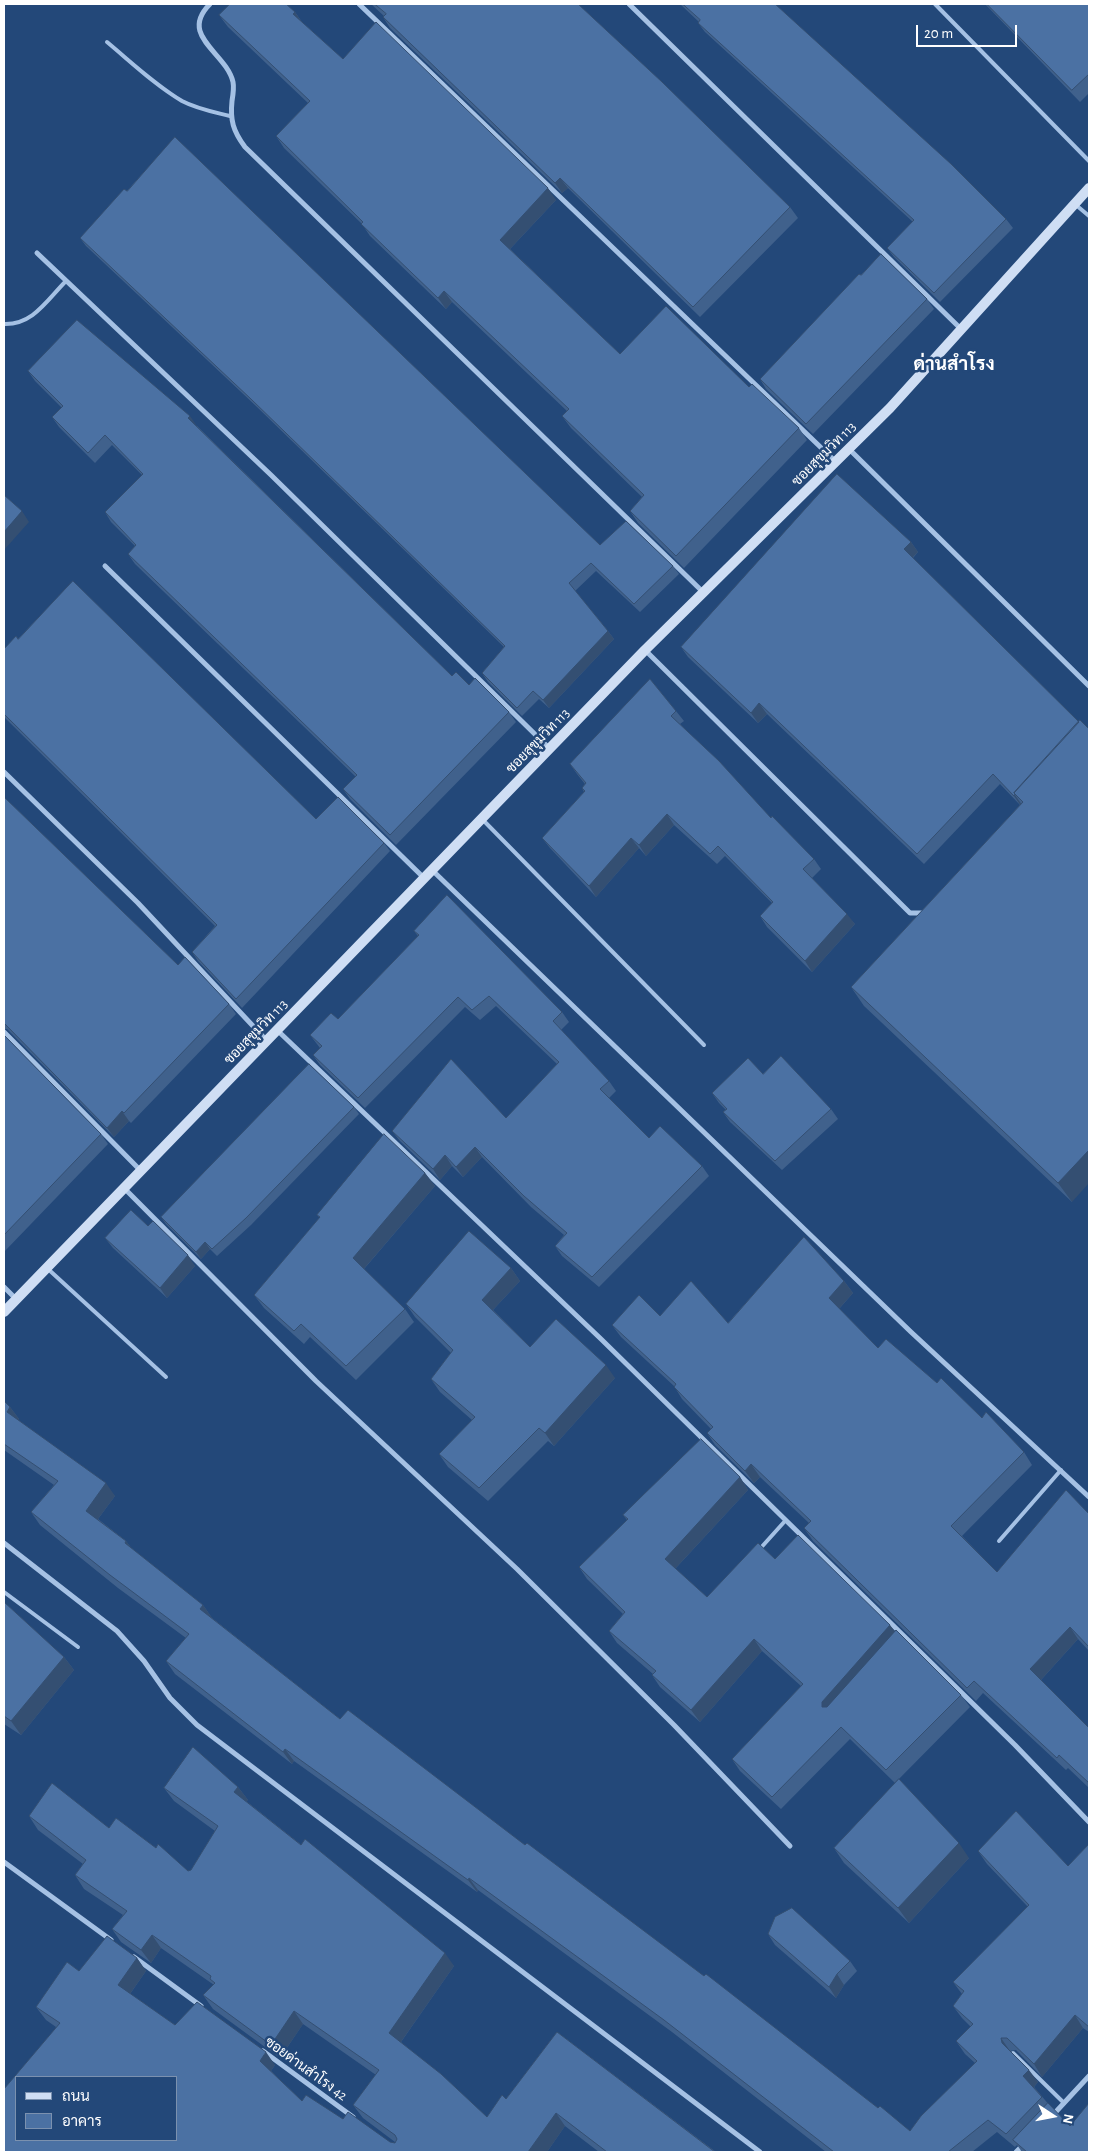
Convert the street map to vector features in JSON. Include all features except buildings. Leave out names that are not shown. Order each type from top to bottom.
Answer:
[{"type":"main road","name":"ซอยสุขุมวิท 113","points":[[4,1312],[645,650],[890,408],[1089,188]]},
{"type":"street","points":[[210,4],[202,12],[198,22],[200,35],[233,82],[230,116],[234,132],[245,147],[704,593]]},
{"type":"street","points":[[359,4],[836,462]]},
{"type":"street","points":[[629,4],[961,329]]},
{"type":"street","points":[[37,253],[272,475],[550,749]]},
{"type":"street","points":[[849,448],[1089,686]]},
{"type":"street","points":[[105,566],[424,878]]},
{"type":"street","points":[[645,650],[910,913],[921,915],[930,909]]},
{"type":"street","points":[[4,772],[138,903],[267,1041]]},
{"type":"street","points":[[432,870],[904,1325],[1089,1497]]},
{"type":"street","points":[[277,1030],[601,1339],[1015,1745],[1089,1822]]},
{"type":"street","points":[[4,1032],[141,1171]]},
{"type":"street","points":[[124,1188],[316,1381],[517,1569],[654,1704],[790,1846]]},
{"type":"street","points":[[4,1287],[16,1299]]},
{"type":"street","points":[[4,1543],[117,1631],[144,1661],[170,1698],[197,1725],[760,2152]]},
{"type":"street","points":[[4,1862],[115,1943]]},
{"type":"street","points":[[131,1955],[203,2007]]},
{"type":"street","name":"ซอยด่านสำโรง 42","points":[[259,2048],[362,2123]]},
{"type":"street","points":[[1050,2117],[1089,2076]]},
{"type":"street","points":[[1016,2152],[1030,2138]]},
{"type":"lane","points":[[935,4],[1089,161]]},
{"type":"lane","points":[[108,42],[162,87],[182,101],[230,116]]},
{"type":"lane","points":[[1074,204],[1089,216]]},
{"type":"lane","points":[[4,324],[20,324],[31,317],[66,281]]},
{"type":"lane","points":[[482,819],[704,1045]]},
{"type":"lane","points":[[47,1268],[166,1377]]},
{"type":"lane","points":[[999,1541],[1061,1470]]},
{"type":"lane","points":[[753,1557],[785,1521]]},
{"type":"lane","points":[[4,1592],[78,1646]]},
{"type":"lane","points":[[897,1645],[904,1637]]},
{"type":"lane","points":[[1013,2052],[1064,2103]]},
{"type":"district","name":"ด่านสำโรง","points":[[954,364]]}]
